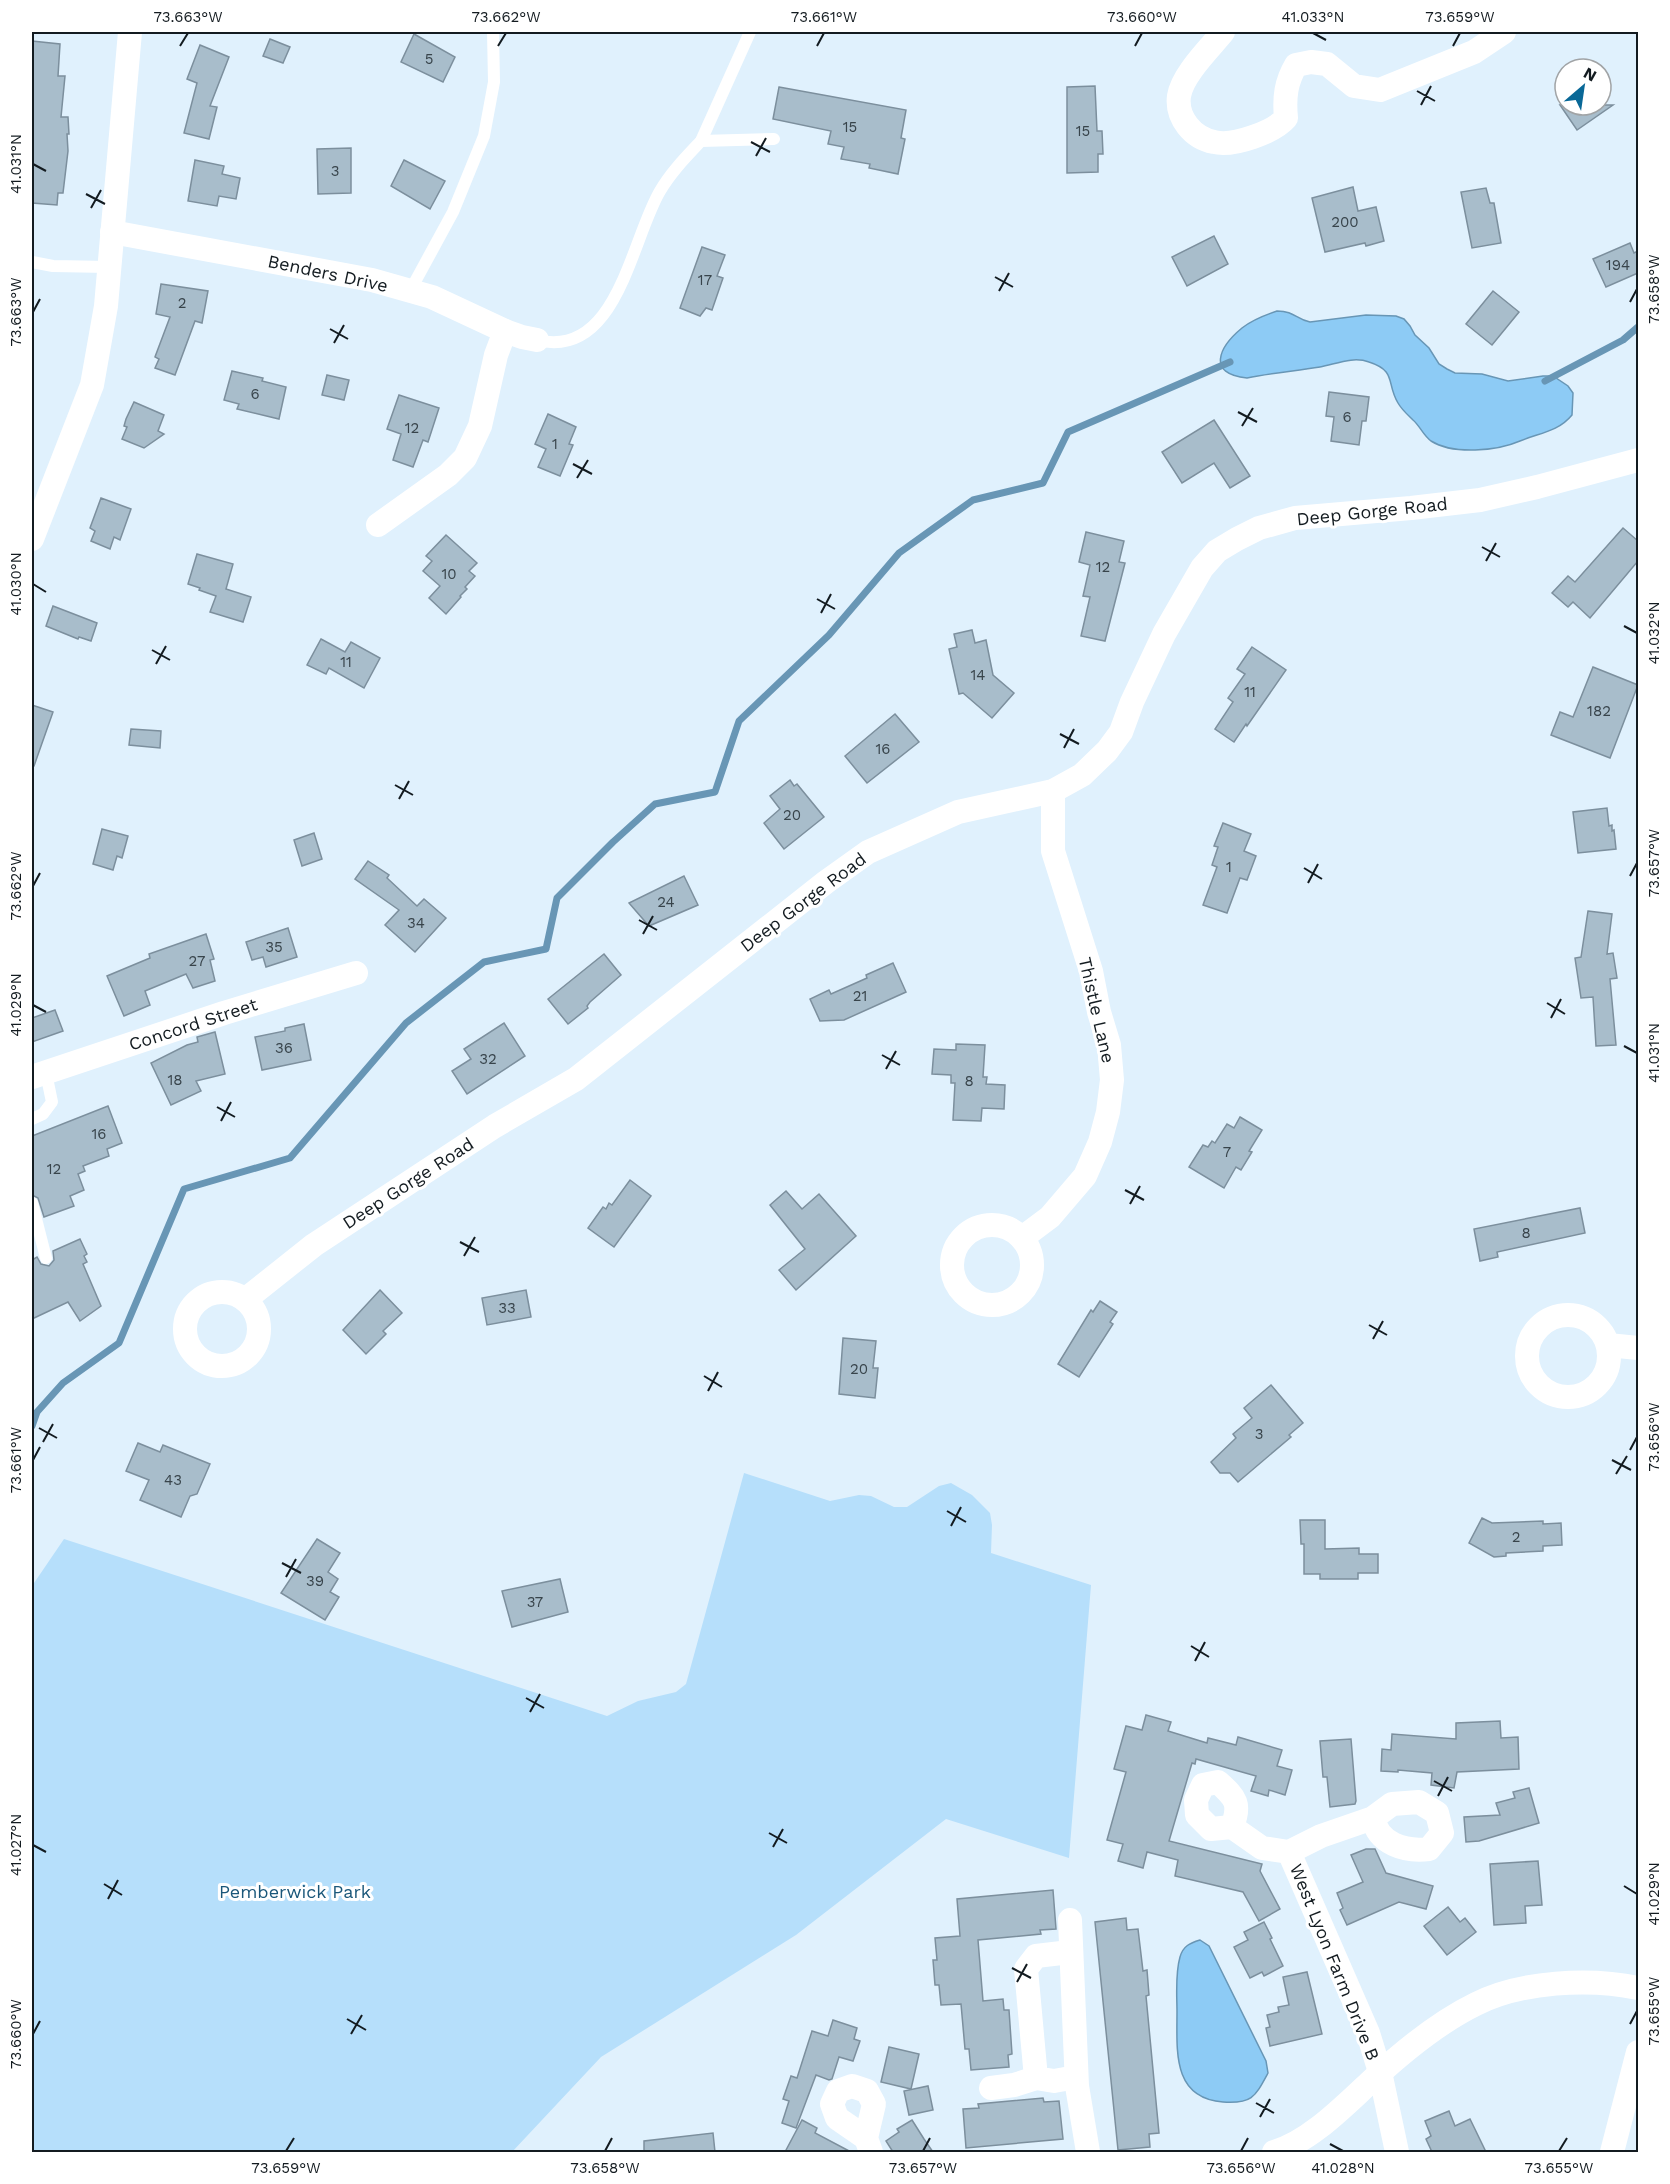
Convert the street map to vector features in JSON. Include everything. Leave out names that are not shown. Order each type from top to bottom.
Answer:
[{"type":"street","points":[[32,539],[92,385],[106,306],[130,32]]},
{"type":"street","points":[[1223,32],[1185,81],[1179,94],[1179,110],[1185,124],[1201,137],[1215,143],[1232,143],[1261,134],[1281,124],[1286,118],[1285,99],[1288,79],[1296,64],[1311,62],[1327,64],[1354,87],[1380,90],[1473,52],[1504,32]]},
{"type":"street","name":"Benders Drive","points":[[112,232],[372,280],[432,297],[522,338],[537,340]]},
{"type":"street","points":[[378,525],[448,476],[465,458],[480,426],[496,355],[505,331]]},
{"type":"street","name":"Deep Gorge Road","points":[[246,1299],[332,1233],[495,1126],[576,1079],[826,882],[868,852],[958,812],[1053,791],[1082,775],[1107,751],[1121,732],[1132,702],[1164,634],[1202,568],[1217,551],[1259,528],[1295,518],[1480,500],[1638,460]]},
{"type":"street","name":"Thistle Lane","points":[[1022,1238],[1050,1217],[1085,1176],[1100,1142],[1108,1112],[1112,1080],[1109,1045],[1099,1012],[1091,971],[1053,851],[1053,791]]},
{"type":"street","name":"Concord Street","points":[[39,1075],[224,1013],[356,974]]},
{"type":"street","points":[[1608,1345],[1638,1348]]},
{"type":"street","name":"West Lyon Farm Drive B","points":[[1232,1827],[1262,1848],[1289,1852],[1321,1836],[1373,1818]]},
{"type":"street","name":"West Lyon Farm Drive B","points":[[1289,1852],[1368,2033],[1380,2072],[1397,2152]]},
{"type":"street","points":[[1070,1920],[1076,2077],[1088,2152]]},
{"type":"street","points":[[1036,2078],[1026,1969],[1036,1956],[1070,1952]]},
{"type":"street","points":[[1274,2152],[1287,2149],[1335,2114],[1380,2072],[1437,2027],[1476,2003],[1531,1987],[1574,1983],[1623,1984],[1638,1988]]},
{"type":"street","points":[[1612,2152],[1638,2052]]},
{"type":"street","points":[[991,2088],[1014,2085],[1036,2078],[1054,2081],[1076,2077]]},
{"type":"lane","points":[[410,291],[453,212],[484,136],[494,82],[493,32]]},
{"type":"lane","points":[[537,340],[551,344],[568,342],[592,328],[604,314],[615,297],[659,193],[678,166],[701,141],[750,32]]},
{"type":"lane","points":[[701,141],[774,139]]},
{"type":"lane","points":[[32,262],[53,266],[109,267]]},
{"type":"lane","points":[[32,1119],[43,1114],[52,1102],[39,1075]]},
{"type":"lane","points":[[32,1203],[46,1258]]},
{"type":"green space","name":"Pemberwick Park","points":[[744,1473],[830,1501],[859,1495],[871,1496],[894,1507],[907,1507],[939,1486],[951,1483],[972,1495],[990,1513],[991,1553],[1091,1585],[1069,1858],[946,1819],[796,1935],[601,2057],[512,2152],[32,2152],[32,1586],[64,1539],[607,1716],[638,1701],[676,1692],[686,1684]]},
{"type":"shaded area","points":[[1277,311],[1288,312],[1310,322],[1366,315],[1396,316],[1404,319],[1415,335],[1429,348],[1439,364],[1455,373],[1482,374],[1508,381],[1553,376],[1568,386],[1573,393],[1572,415],[1554,429],[1510,444],[1488,449],[1463,450],[1440,445],[1428,439],[1400,406],[1394,396],[1390,378],[1384,369],[1363,360],[1351,360],[1247,378],[1226,371],[1220,359],[1227,343],[1242,328]]},
{"type":"shaded area","points":[[1200,1940],[1209,1946],[1266,2061],[1268,2073],[1260,2088],[1252,2097],[1240,2102],[1206,2099],[1194,2092],[1186,2082],[1181,2070],[1177,2042],[1177,1970],[1183,1950]]},
{"type":"building","points":[[414,34],[455,57],[443,82],[401,62]]},
{"type":"building","points":[[270,39],[290,47],[283,63],[263,56]]},
{"type":"building","points":[[32,41],[60,44],[58,76],[65,76],[61,117],[68,117],[68,151],[63,193],[58,193],[57,205],[32,203]]},
{"type":"building","points":[[200,45],[229,57],[210,106],[217,107],[209,139],[184,133],[197,83],[187,79]]},
{"type":"building","points":[[1095,86],[1097,131],[1102,131],[1103,154],[1098,154],[1098,172],[1067,173],[1067,87]]},
{"type":"building","points":[[779,87],[906,110],[901,138],[905,139],[898,174],[869,168],[870,164],[841,159],[844,147],[828,144],[831,131],[773,119]]},
{"type":"building","points":[[1568,117],[1596,117],[1577,130]]},
{"type":"building","points":[[351,148],[351,193],[318,194],[317,149]]},
{"type":"building","points":[[195,160],[224,166],[222,174],[240,178],[236,199],[219,196],[217,206],[188,201]]},
{"type":"building","points":[[404,160],[445,181],[430,209],[391,186]]},
{"type":"building","points":[[1353,187],[1358,211],[1376,207],[1384,241],[1325,252],[1312,198]]},
{"type":"building","points":[[1486,188],[1490,203],[1494,203],[1501,243],[1472,248],[1461,192]]},
{"type":"building","points":[[1214,236],[1228,264],[1187,286],[1172,257]]},
{"type":"building","points":[[1630,243],[1634,253],[1638,251],[1638,273],[1606,287],[1593,259]]},
{"type":"building","points":[[702,247],[725,255],[717,276],[723,278],[712,310],[706,308],[700,316],[680,308]]},
{"type":"building","points":[[161,284],[208,291],[202,323],[195,321],[175,375],[155,368],[159,359],[155,357],[170,317],[156,314]]},
{"type":"building","points":[[1493,291],[1519,312],[1492,345],[1466,324]]},
{"type":"building","points":[[232,371],[263,378],[262,381],[286,387],[279,419],[237,409],[239,404],[224,400]]},
{"type":"building","points":[[327,375],[349,380],[344,400],[322,395]]},
{"type":"building","points":[[1329,392],[1369,397],[1366,421],[1362,421],[1359,445],[1331,441],[1334,417],[1326,416]]},
{"type":"building","points":[[399,395],[439,408],[428,442],[423,440],[413,467],[393,460],[401,434],[387,429]]},
{"type":"building","points":[[134,402],[164,415],[158,431],[164,434],[144,448],[122,439],[127,427],[124,426],[126,419]]},
{"type":"building","points":[[548,414],[576,427],[569,444],[573,445],[560,476],[538,467],[546,449],[535,444]]},
{"type":"building","points":[[1214,420],[1250,476],[1230,488],[1214,463],[1182,483],[1162,452]]},
{"type":"building","points":[[101,498],[131,509],[120,540],[114,537],[110,549],[91,541],[95,531],[90,528]]},
{"type":"building","points":[[1623,528],[1638,541],[1638,561],[1590,618],[1573,602],[1568,607],[1552,593],[1568,576],[1575,582]]},
{"type":"building","points":[[1086,532],[1124,541],[1119,562],[1125,563],[1105,641],[1081,636],[1090,597],[1083,596],[1090,565],[1079,562]]},
{"type":"building","points":[[446,535],[477,563],[469,571],[475,576],[446,614],[429,598],[440,586],[423,571],[432,561],[426,556]]},
{"type":"building","points":[[197,554],[233,564],[226,589],[251,597],[243,622],[210,612],[216,596],[188,584]]},
{"type":"building","points":[[53,606],[97,623],[91,641],[79,637],[78,639],[46,626]]},
{"type":"building","points":[[972,630],[975,643],[986,640],[993,675],[1014,693],[992,718],[963,693],[959,694],[949,649],[957,647],[954,634]]},
{"type":"building","points":[[321,639],[345,652],[351,642],[380,658],[364,688],[329,668],[326,674],[307,665]]},
{"type":"building","points":[[1252,647],[1286,670],[1234,742],[1215,729],[1233,702],[1228,698],[1245,674],[1237,669]]},
{"type":"building","points":[[1593,667],[1638,685],[1610,758],[1551,735],[1560,712],[1573,717]]},
{"type":"building","points":[[32,705],[53,712],[34,766],[32,766]]},
{"type":"building","points":[[895,714],[919,742],[867,783],[845,756]]},
{"type":"building","points":[[131,729],[161,731],[160,748],[129,745]]},
{"type":"building","points":[[790,780],[794,786],[797,784],[824,817],[784,849],[764,823],[780,809],[770,796]]},
{"type":"building","points":[[1607,808],[1609,826],[1612,825],[1612,831],[1614,830],[1616,849],[1578,853],[1573,812]]},
{"type":"building","points":[[1223,823],[1251,834],[1244,851],[1256,856],[1247,880],[1240,878],[1227,913],[1203,905],[1217,867],[1212,865],[1218,847],[1214,846]]},
{"type":"building","points":[[102,829],[128,836],[122,858],[117,856],[113,870],[93,864]]},
{"type":"building","points":[[314,833],[322,859],[302,866],[294,840]]},
{"type":"building","points":[[368,861],[389,875],[387,878],[417,906],[424,899],[446,918],[415,952],[385,925],[399,910],[355,879]]},
{"type":"building","points":[[684,876],[698,905],[649,926],[629,903]]},
{"type":"building","points":[[1588,911],[1612,914],[1607,954],[1613,953],[1617,978],[1610,979],[1616,1045],[1596,1046],[1593,997],[1581,998],[1575,958],[1581,957]]},
{"type":"building","points":[[288,928],[297,957],[266,967],[263,957],[252,960],[246,942]]},
{"type":"building","points":[[206,934],[214,959],[210,960],[215,981],[193,988],[186,974],[145,991],[150,1005],[124,1016],[107,976],[150,958],[149,954]]},
{"type":"building","points":[[604,954],[621,975],[590,1002],[588,1008],[568,1024],[548,999]]},
{"type":"building","points":[[893,963],[906,992],[844,1020],[820,1021],[810,999],[829,990],[831,994]]},
{"type":"building","points":[[55,1010],[63,1031],[32,1042],[32,1018]]},
{"type":"building","points":[[504,1023],[525,1056],[467,1094],[452,1071],[471,1059],[464,1049]]},
{"type":"building","points":[[304,1024],[311,1060],[262,1070],[255,1037],[285,1031],[285,1028]]},
{"type":"building","points":[[215,1032],[225,1074],[196,1081],[201,1091],[171,1105],[151,1063],[198,1042],[197,1037]]},
{"type":"building","points":[[956,1044],[985,1045],[983,1077],[987,1077],[986,1084],[1005,1085],[1004,1109],[982,1108],[981,1121],[953,1120],[955,1083],[951,1083],[951,1075],[932,1074],[934,1049],[956,1050]]},
{"type":"building","points":[[108,1106],[122,1143],[107,1149],[109,1156],[83,1166],[85,1171],[78,1174],[84,1190],[70,1196],[74,1206],[44,1217],[38,1198],[32,1195],[32,1136]]},
{"type":"building","points":[[1240,1117],[1262,1130],[1241,1170],[1236,1167],[1224,1188],[1189,1167],[1203,1145],[1208,1147],[1212,1141],[1215,1143],[1227,1124],[1234,1128]]},
{"type":"building","points":[[630,1180],[651,1196],[614,1247],[588,1228],[603,1207],[606,1209],[609,1203],[612,1205]]},
{"type":"building","points":[[786,1191],[802,1209],[819,1194],[856,1236],[796,1290],[779,1270],[805,1249],[770,1205]]},
{"type":"building","points":[[1580,1208],[1585,1233],[1497,1252],[1498,1257],[1480,1261],[1474,1229]]},
{"type":"building","points":[[80,1239],[87,1254],[84,1256],[87,1262],[83,1264],[101,1306],[80,1321],[68,1302],[32,1319],[32,1260],[37,1257],[41,1264],[49,1266],[54,1260],[53,1251]]},
{"type":"building","points":[[380,1290],[402,1313],[383,1331],[386,1334],[366,1354],[343,1330]]},
{"type":"building","points":[[526,1290],[531,1317],[487,1325],[482,1298]]},
{"type":"building","points":[[1100,1301],[1117,1312],[1110,1322],[1113,1324],[1079,1377],[1058,1364],[1091,1310],[1093,1312]]},
{"type":"building","points":[[843,1338],[876,1341],[873,1368],[878,1368],[875,1398],[839,1394]]},
{"type":"building","points":[[1271,1385],[1303,1423],[1289,1435],[1291,1437],[1238,1482],[1230,1473],[1220,1473],[1211,1462],[1236,1438],[1233,1434],[1252,1418],[1244,1408]]},
{"type":"building","points":[[138,1443],[160,1452],[163,1445],[210,1464],[197,1494],[190,1496],[181,1517],[140,1500],[149,1480],[126,1471]]},
{"type":"building","points":[[1482,1518],[1492,1523],[1543,1521],[1543,1524],[1561,1523],[1562,1545],[1543,1546],[1543,1551],[1506,1553],[1506,1556],[1494,1557],[1469,1543]]},
{"type":"building","points":[[1300,1520],[1325,1520],[1325,1549],[1359,1548],[1359,1554],[1378,1554],[1378,1573],[1358,1573],[1358,1579],[1320,1579],[1320,1574],[1304,1574],[1304,1544],[1301,1544]]},
{"type":"building","points":[[317,1539],[340,1553],[328,1572],[338,1579],[330,1592],[339,1597],[325,1620],[281,1593]]},
{"type":"building","points":[[560,1579],[568,1612],[512,1627],[502,1591]]},
{"type":"building","points":[[1146,1715],[1171,1722],[1168,1731],[1207,1743],[1208,1738],[1236,1745],[1238,1737],[1282,1750],[1277,1766],[1292,1770],[1285,1795],[1269,1790],[1268,1796],[1251,1791],[1256,1776],[1196,1759],[1195,1764],[1192,1763],[1169,1841],[1262,1864],[1260,1871],[1280,1909],[1259,1921],[1243,1892],[1175,1876],[1178,1860],[1147,1852],[1143,1868],[1118,1861],[1123,1844],[1107,1840],[1126,1772],[1114,1769],[1126,1726],[1142,1730]]},
{"type":"building","points":[[1500,1721],[1501,1738],[1518,1737],[1519,1769],[1457,1772],[1454,1788],[1431,1785],[1432,1773],[1381,1771],[1382,1749],[1391,1750],[1392,1734],[1456,1739],[1456,1723]]},
{"type":"building","points":[[1351,1739],[1356,1801],[1355,1804],[1330,1807],[1327,1777],[1323,1777],[1320,1741]]},
{"type":"building","points":[[1529,1788],[1539,1823],[1479,1841],[1466,1842],[1464,1817],[1500,1815],[1496,1803],[1515,1798],[1513,1792]]},
{"type":"building","points":[[1366,1849],[1375,1849],[1386,1873],[1433,1886],[1426,1909],[1399,1902],[1347,1925],[1340,1910],[1343,1908],[1337,1893],[1363,1882],[1351,1855]]},
{"type":"building","points":[[1538,1861],[1542,1905],[1525,1906],[1526,1923],[1494,1925],[1490,1864]]},
{"type":"building","points":[[1053,1890],[1056,1929],[1040,1930],[1041,1934],[978,1940],[983,2001],[1003,1999],[1004,2010],[1009,2010],[1012,2054],[1008,2055],[1009,2067],[971,2070],[969,2049],[965,2049],[961,2004],[941,2005],[939,1985],[935,1985],[933,1960],[937,1960],[935,1938],[960,1936],[957,1899]]},
{"type":"building","points":[[1448,1907],[1460,1922],[1465,1918],[1476,1932],[1447,1955],[1424,1926]]},
{"type":"building","points":[[1126,1918],[1127,1930],[1138,1929],[1143,1971],[1147,1970],[1149,1995],[1146,1996],[1159,2133],[1149,2134],[1150,2147],[1118,2150],[1095,1922]]},
{"type":"building","points":[[1264,1922],[1283,1966],[1264,1976],[1262,1972],[1250,1978],[1234,1947],[1248,1940],[1244,1932]]},
{"type":"building","points":[[1307,1972],[1322,2034],[1270,2046],[1266,2028],[1270,2027],[1267,2015],[1279,2012],[1278,2007],[1289,2005],[1283,1977]]},
{"type":"building","points":[[833,2020],[857,2028],[854,2039],[860,2041],[853,2061],[839,2057],[832,2079],[816,2075],[796,2128],[782,2123],[789,2101],[783,2099],[791,2076],[797,2078],[812,2031],[828,2036]]},
{"type":"building","points":[[889,2047],[919,2054],[911,2089],[881,2082]]},
{"type":"building","points":[[928,2086],[933,2110],[909,2115],[904,2091]]},
{"type":"building","points":[[1043,2098],[1044,2102],[1059,2101],[1063,2139],[966,2148],[963,2109],[979,2108],[978,2104]]},
{"type":"building","points":[[1449,2111],[1455,2126],[1470,2119],[1486,2152],[1432,2152],[1426,2139],[1431,2136],[1425,2121]]},
{"type":"building","points":[[802,2120],[817,2128],[815,2133],[851,2152],[785,2152]]},
{"type":"building","points":[[912,2120],[933,2152],[893,2152],[886,2141],[899,2132],[897,2129]]},
{"type":"building","points":[[713,2133],[715,2152],[644,2152],[644,2141]]},
{"type":"waterway","points":[[1545,381],[1623,340],[1638,327]]},
{"type":"waterway","points":[[32,1426],[37,1412],[63,1383],[119,1343],[184,1189],[290,1158],[406,1023],[484,962],[546,949],[557,898],[655,804],[715,792],[739,721],[829,635],[899,553],[973,500],[1043,483],[1068,432],[1230,362]]}]
